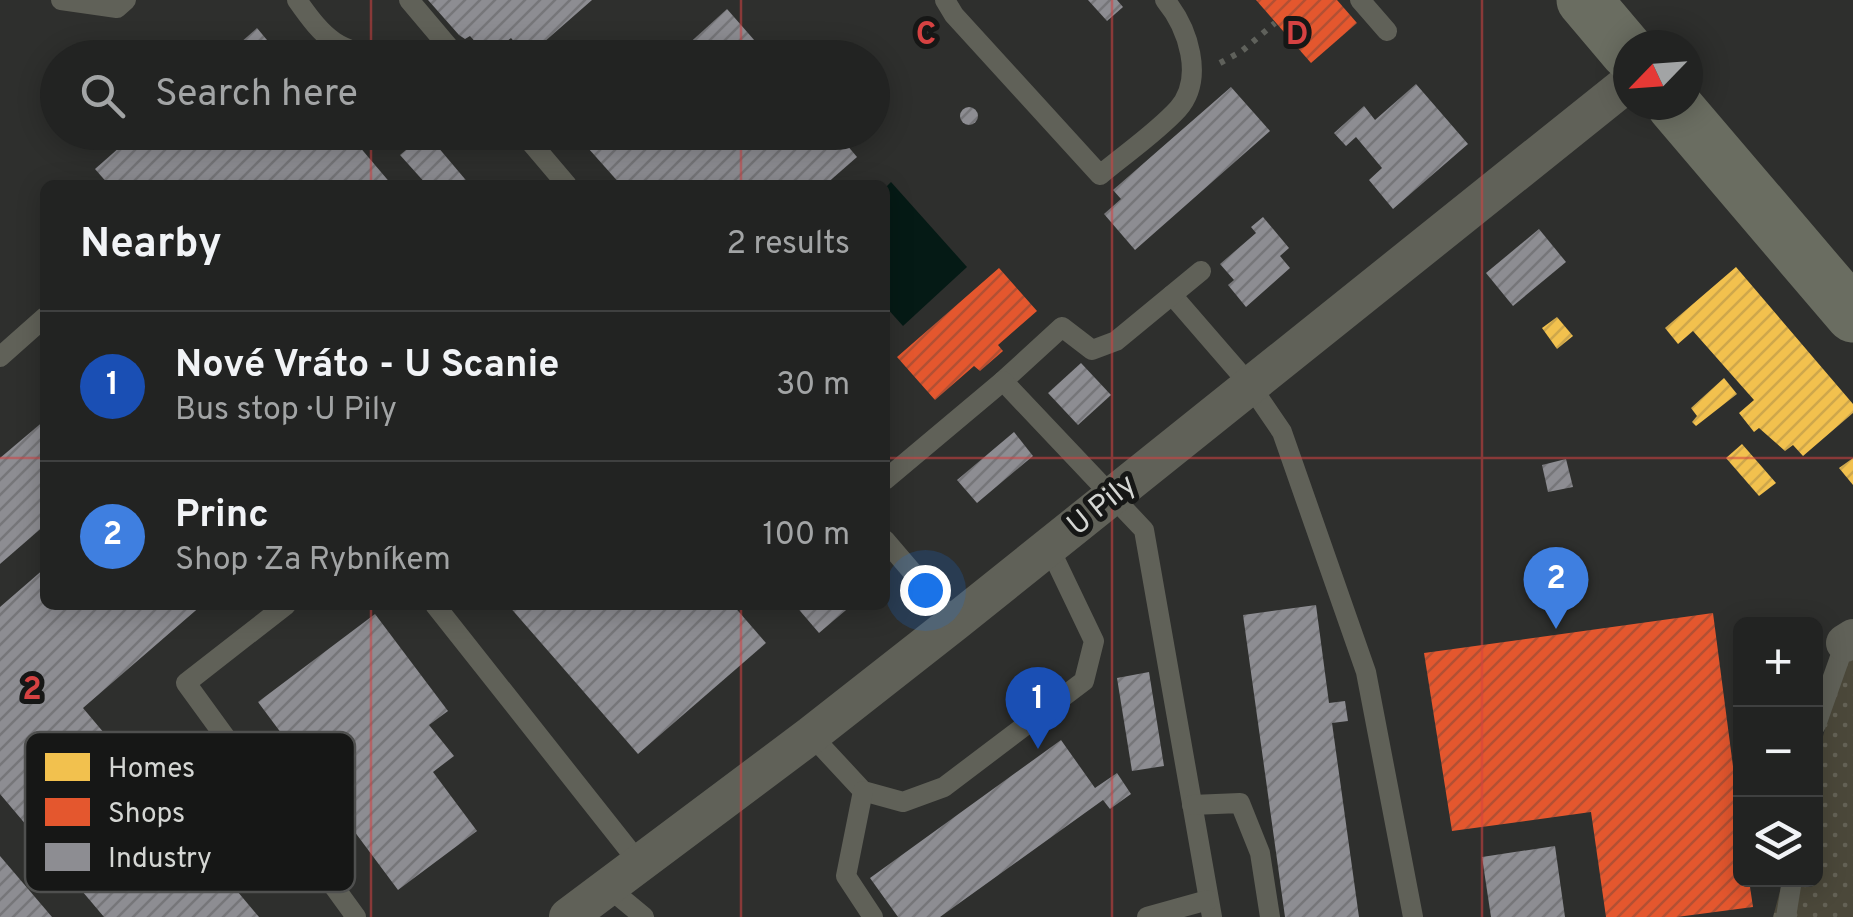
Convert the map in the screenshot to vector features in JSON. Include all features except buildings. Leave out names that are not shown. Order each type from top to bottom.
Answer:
[{"type":"main road","points":[[1584,0],[1613,34]]},
{"type":"main road","points":[[1687,120],[1853,316]]},
{"type":"street","name":"U Pily","points":[[568,917],[955,622],[1613,94]]},
{"type":"lane","points":[[61,0],[117,8],[126,0]]},
{"type":"lane","points":[[297,0],[317,28],[333,40]]},
{"type":"lane","points":[[408,0],[442,40]]},
{"type":"lane","points":[[946,0],[954,15],[1100,175],[1181,106],[1192,78],[1190,46],[1165,0]]},
{"type":"lane","points":[[1360,0],[1388,32]]},
{"type":"lane","points":[[537,150],[563,180]]},
{"type":"lane","points":[[890,476],[1062,327],[1092,350],[1116,341],[1201,271]]},
{"type":"lane","points":[[1172,295],[1250,385],[1282,432],[1366,672],[1413,917]]},
{"type":"lane","points":[[0,357],[40,321]]},
{"type":"lane","points":[[1003,382],[1144,530],[1210,909],[1146,917]]},
{"type":"lane","points":[[890,546],[955,622]]},
{"type":"lane","points":[[811,735],[863,791],[903,802],[944,787],[1084,682],[1094,641],[1049,547]]},
{"type":"lane","points":[[222,732],[186,683],[280,610]]},
{"type":"lane","points":[[439,610],[640,864]]},
{"type":"lane","points":[[1823,708],[1849,641]]},
{"type":"lane","points":[[863,791],[846,876],[872,917]]},
{"type":"lane","points":[[1192,805],[1240,803],[1260,853],[1270,917]]},
{"type":"lane","points":[[1786,917],[1791,887]]},
{"type":"lane","points":[[609,888],[644,917]]},
{"type":"lane","points":[[338,892],[356,917]]},
{"type":"path","points":[[1192,78],[1242,51],[1275,22]]},
{"type":"shaded area","points":[[890,183],[967,267],[903,326],[890,312]]},
{"type":"shaded area","points":[[1853,655],[1853,917],[1773,917],[1781,887],[1823,887],[1823,736],[1844,659]]},
{"type":"place","name":"Princ","points":[[1556,629]]},
{"type":"place","name":"Nové Vráto - U Scanie","points":[[1038,749]]}]
